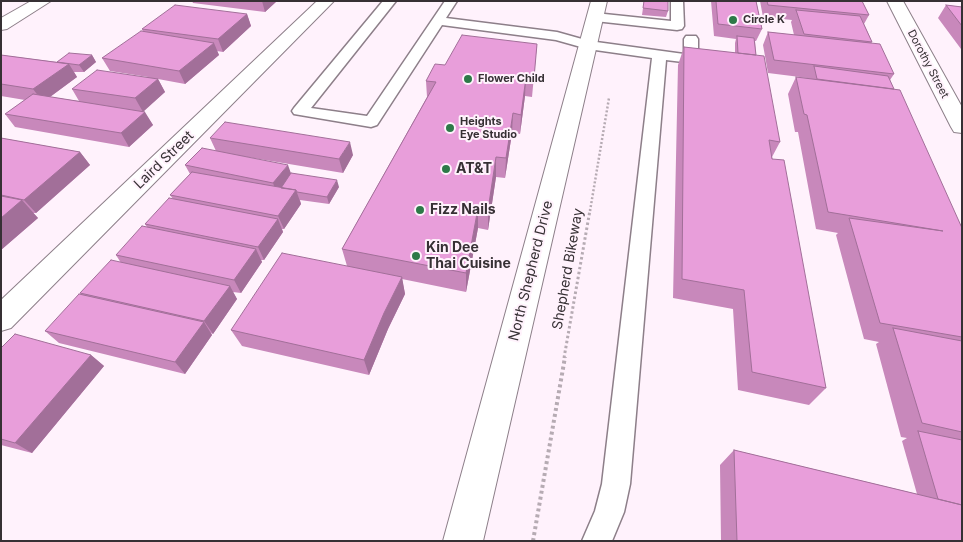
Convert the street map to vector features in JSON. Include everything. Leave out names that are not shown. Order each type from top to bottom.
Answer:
[{"type":"street","points":[[1,25],[43,1]]},
{"type":"street","name":"Laird Street","points":[[1,319],[326,1]]},
{"type":"street","name":"Dorothy Street","points":[[895,1],[962,127]]},
{"type":"street","name":"North Shepherd Drive","points":[[463,541],[597,9]]},
{"type":"lane","points":[[390,1],[300,111],[371,122],[451,1]]},
{"type":"lane","points":[[597,9],[677,26],[674,6]]},
{"type":"lane","points":[[439,21],[557,36],[588,45],[691,59],[691,39]]},
{"type":"lane","points":[[597,541],[609,512],[616,484],[659,55]]},
{"type":"path","name":"Shepherd Bikeway","points":[[533,541],[618,49]]},
{"type":"building","points":[[644,1],[668,1],[668,11],[643,8]]},
{"type":"building","points":[[716,1],[756,1],[762,29],[718,24]]},
{"type":"building","points":[[767,1],[862,1],[869,15],[768,5]]},
{"type":"building","points":[[175,5],[247,14],[218,39],[142,29]]},
{"type":"building","points":[[946,5],[962,7],[962,26]]},
{"type":"building","points":[[796,10],[860,16],[872,42],[804,34]]},
{"type":"building","points":[[141,31],[214,43],[179,71],[102,58]]},
{"type":"building","points":[[768,32],[880,44],[894,74],[774,60]]},
{"type":"building","points":[[462,35],[537,44],[534,78],[526,77],[521,115],[513,113],[506,158],[496,157],[488,210],[478,208],[466,273],[342,249],[436,82],[426,81],[435,64],[445,65]]},
{"type":"building","points":[[737,36],[754,38],[756,55],[738,53]]},
{"type":"building","points":[[684,47],[764,56],[780,142],[769,140],[772,159],[784,160],[826,388],[752,372],[744,290],[682,279]]},
{"type":"building","points":[[69,53],[92,55],[79,65],[57,62]]},
{"type":"building","points":[[1,55],[69,64],[33,89],[1,84]]},
{"type":"building","points":[[814,66],[888,76],[894,89],[817,79]]},
{"type":"building","points":[[97,70],[158,79],[135,98],[72,89]]},
{"type":"building","points":[[796,77],[900,90],[962,228],[962,337],[880,323],[849,218],[943,231],[828,212],[807,115],[804,114]]},
{"type":"building","points":[[33,94],[145,112],[121,133],[5,114]]},
{"type":"building","points":[[225,122],[350,142],[339,159],[210,138]]},
{"type":"building","points":[[1,138],[80,152],[24,200],[1,195]]},
{"type":"building","points":[[202,148],[288,165],[273,183],[185,165]]},
{"type":"building","points":[[192,172],[296,190],[278,216],[170,195]]},
{"type":"building","points":[[291,173],[337,180],[327,197],[281,188]]},
{"type":"building","points":[[1,196],[22,200],[1,218]]},
{"type":"building","points":[[169,198],[278,219],[258,247],[145,224]]},
{"type":"building","points":[[142,226],[256,249],[234,280],[116,255]]},
{"type":"building","points":[[282,253],[402,277],[364,360],[231,330]]},
{"type":"building","points":[[111,260],[230,286],[204,321],[80,293]]},
{"type":"building","points":[[79,294],[204,322],[175,362],[45,331]]},
{"type":"building","points":[[893,328],[962,341],[962,432],[922,423]]},
{"type":"building","points":[[15,334],[91,355],[15,443],[1,439],[1,348]]},
{"type":"building","points":[[918,431],[962,440],[962,505],[938,499]]},
{"type":"building","points":[[734,450],[962,505],[962,541],[737,541]]},
{"type":"place","name":"Circle K","points":[[733,20]]},
{"type":"place","name":"Flower Child","points":[[468,79]]},
{"type":"place","name":"Heights Eye Studio","points":[[450,128]]},
{"type":"place","name":"AT&T","points":[[446,169]]},
{"type":"place","name":"Fizz Nails","points":[[420,210]]},
{"type":"place","name":"Kin Dee Thai Cuisine","points":[[416,256]]}]
